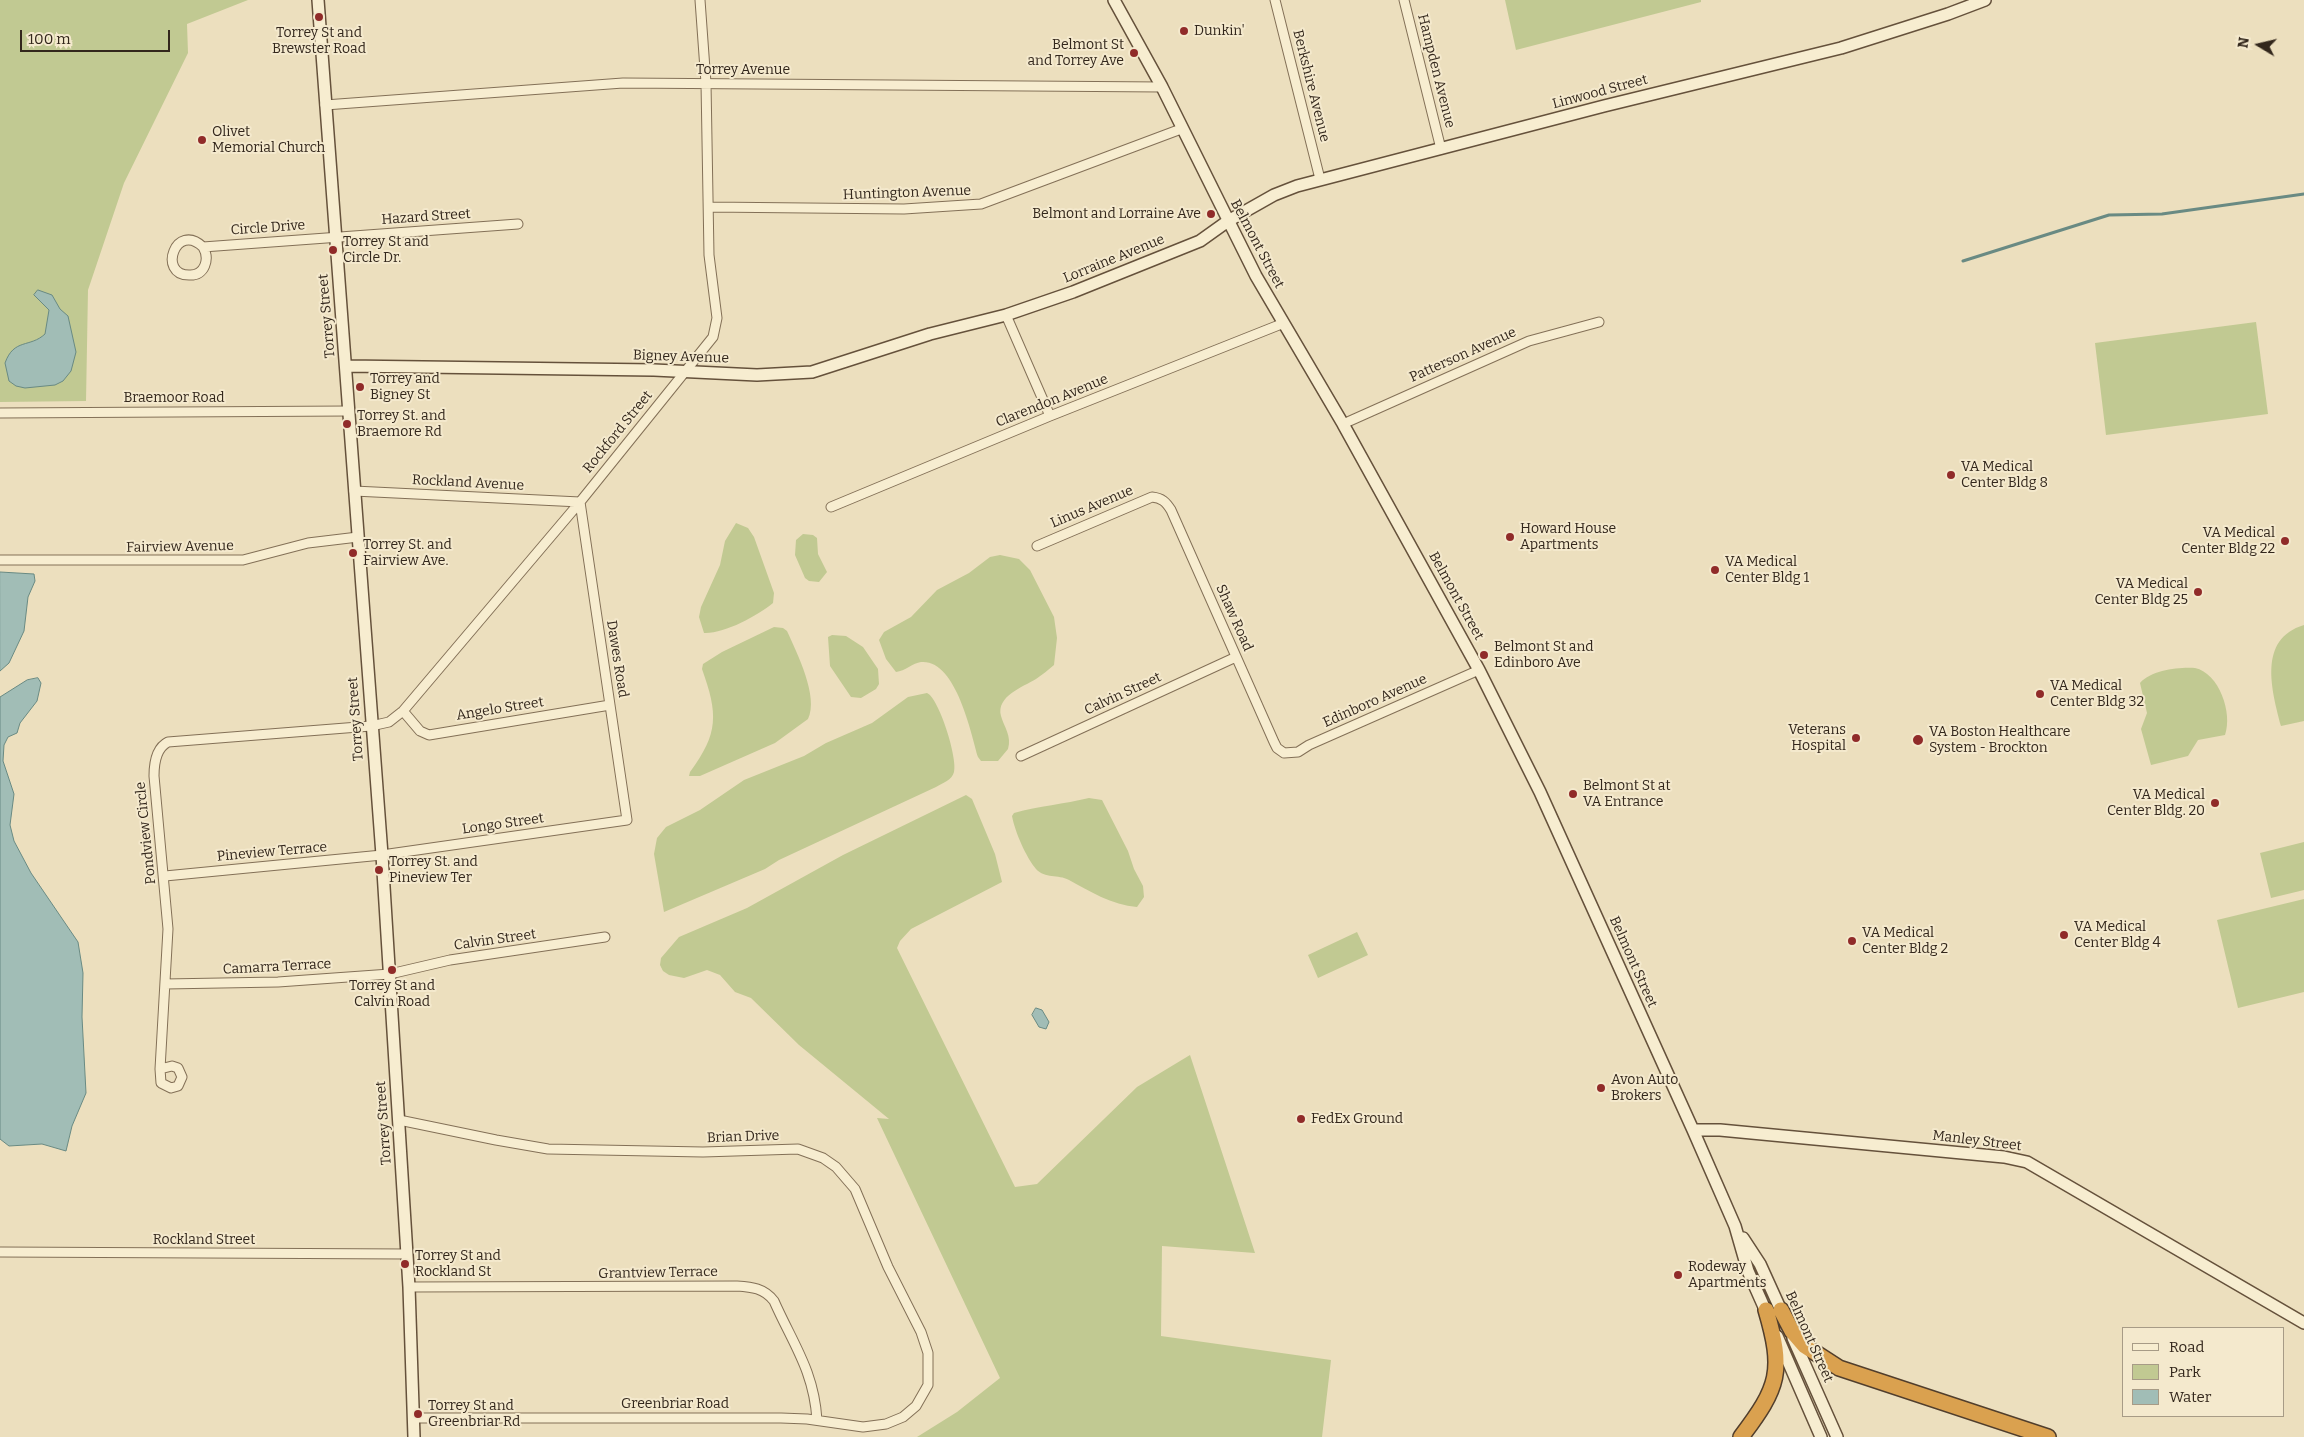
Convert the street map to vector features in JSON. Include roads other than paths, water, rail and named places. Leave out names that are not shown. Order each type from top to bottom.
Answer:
[{"type":"highway","points":[[1741,1437],[1767,1401],[1776,1377],[1773,1310]]},
{"type":"highway","points":[[1773,1310],[1805,1346],[1839,1368],[2048,1437]]},
{"type":"main road","name":"Torrey Street","points":[[318,0],[334,237],[346,366],[390,974],[409,1287],[414,1437]]},
{"type":"main road","name":"Belmont Street","points":[[1114,0],[1162,87],[1181,129],[1256,276],[1343,424],[1480,670],[1544,802],[1693,1130],[1735,1226],[1748,1271],[1773,1310],[1837,1437]]},
{"type":"main road","name":"Linwood Street","points":[[1228,222],[1274,195],[1320,179],[1841,48],[1939,17],[1984,0]]},
{"type":"main road","name":"Lorraine Avenue","points":[[1006,315],[1073,292],[1200,241],[1228,222]]},
{"type":"main road","name":"Bigney Avenue","points":[[346,366],[757,375],[812,372],[930,334],[1006,315]]},
{"type":"main road","name":"Manley Street","points":[[1693,1130],[1720,1130],[2022,1160],[2304,1323]]},
{"type":"main road","name":"Belmont Street","points":[[1773,1310],[1821,1437]]},
{"type":"street","name":"Rockford Street","points":[[371,726],[389,722],[403,711],[580,502],[710,342],[716,324],[716,306],[709,255],[706,83],[700,0]]},
{"type":"street","name":"Berkshire Avenue","points":[[1275,0],[1320,179]]},
{"type":"street","name":"Hampden Avenue","points":[[1405,0],[1440,149]]},
{"type":"street","name":"Torrey Avenue","points":[[325,105],[593,85],[706,83],[1162,87]]},
{"type":"street","name":"Huntington Avenue","points":[[709,207],[904,209],[974,205],[1181,129]]},
{"type":"street","name":"Hazard Street","points":[[334,237],[518,224]]},
{"type":"street","name":"Circle Drive","points":[[203,247],[207,258],[202,270],[192,276],[176,270],[172,254],[178,244],[183,242],[194,241],[203,247],[334,237]]},
{"type":"street","points":[[1006,315],[1050,416]]},
{"type":"street","name":"Patterson Avenue","points":[[1343,424],[1529,341],[1549,334],[1599,322]]},
{"type":"street","name":"Clarendon Avenue","points":[[831,507],[1050,416],[1284,323]]},
{"type":"street","name":"Braemoor Road","points":[[0,413],[349,411]]},
{"type":"street","name":"Rockland Avenue","points":[[354,491],[580,502]]},
{"type":"street","name":"Linus Avenue","points":[[1037,546],[1152,497],[1159,498]]},
{"type":"street","name":"Shaw Road","points":[[1159,498],[1164,501],[1170,510],[1274,742],[1281,752]]},
{"type":"street","name":"Dawes Road","points":[[580,502],[627,820]]},
{"type":"street","name":"Fairview Avenue","points":[[0,560],[243,560],[308,543],[358,537]]},
{"type":"street","name":"Calvin Street","points":[[1021,756],[1236,657]]},
{"type":"street","name":"Edinboro Avenue","points":[[1281,752],[1292,754],[1298,752],[1309,745],[1480,670]]},
{"type":"street","name":"Angelo Street","points":[[403,711],[420,731],[429,735],[610,705]]},
{"type":"street","name":"Pondview Circle","points":[[160,1068],[168,929],[165,876],[154,776],[156,757],[163,745],[175,741],[371,726]]},
{"type":"street","name":"Longo Street","points":[[382,855],[627,820]]},
{"type":"street","name":"Pineview Terrace","points":[[165,876],[382,855]]},
{"type":"street","name":"Calvin Street","points":[[390,974],[450,960],[605,937]]},
{"type":"street","name":"Camarra Terrace","points":[[165,984],[278,982],[390,974]]},
{"type":"street","name":"Brian Drive","points":[[399,1120],[548,1149],[704,1152],[798,1150],[823,1158],[841,1172],[854,1189],[888,1266],[921,1332],[929,1359],[928,1384],[924,1394]]},
{"type":"street","name":"Rockland Street","points":[[0,1255],[407,1254]]},
{"type":"street","name":"Grantview Terrace","points":[[409,1287],[737,1286],[758,1289],[768,1294],[774,1301],[808,1370],[816,1402],[817,1420]]},
{"type":"street","name":"Greenbriar Road","points":[[413,1418],[780,1418],[817,1420],[863,1427],[886,1424],[910,1412],[924,1394]]},
{"type":"water","points":[[38,290],[52,295],[60,309],[68,316],[76,352],[71,371],[63,381],[55,385],[25,388],[16,386],[9,381],[5,363],[13,350],[45,334],[49,310],[34,295]]},
{"type":"water","points":[[0,572],[34,574],[35,581],[28,597],[24,631],[9,663],[0,671]]},
{"type":"water","points":[[38,678],[41,683],[37,701],[20,723],[17,733],[8,737],[4,745],[3,761],[14,794],[10,825],[14,841],[31,873],[78,942],[83,973],[82,1017],[86,1093],[72,1126],[66,1151],[42,1144],[9,1146],[0,1139],[0,697],[27,680]]},
{"type":"water","points":[[1036,1008],[1042,1010],[1049,1022],[1046,1029],[1039,1027],[1032,1015]]},
{"type":"waterway","points":[[1963,261],[2109,215],[2162,214],[2304,194]]},
{"type":"place","name":"Torrey St and Brewster Road","points":[[319,17]]},
{"type":"place","name":"Dunkin'","points":[[1184,31]]},
{"type":"place","name":"Belmont St and Torrey Ave","points":[[1134,53]]},
{"type":"place","name":"Olivet Memorial Church","points":[[202,140]]},
{"type":"place","name":"Belmont and Lorraine Ave","points":[[1211,214]]},
{"type":"place","name":"Torrey St and Circle Dr.","points":[[333,250]]},
{"type":"place","name":"Torrey and Bigney St","points":[[360,387]]},
{"type":"place","name":"Torrey St. and Braemore Rd","points":[[347,424]]},
{"type":"place","name":"VA Medical Center Bldg 8","points":[[1951,475]]},
{"type":"place","name":"Howard House Apartments","points":[[1510,537]]},
{"type":"place","name":"VA Medical Center Bldg 22","points":[[2285,541]]},
{"type":"place","name":"Torrey St. and Fairview Ave.","points":[[353,553]]},
{"type":"place","name":"VA Medical Center Bldg 1","points":[[1715,570]]},
{"type":"place","name":"VA Medical Center Bldg 25","points":[[2198,592]]},
{"type":"place","name":"Belmont St and Edinboro Ave","points":[[1484,655]]},
{"type":"place","name":"VA Medical Center Bldg 32","points":[[2040,694]]},
{"type":"place","name":"Veterans Hospital","points":[[1856,738]]},
{"type":"place","name":"VA Boston Healthcare System - Brockton","points":[[1918,740]]},
{"type":"place","name":"Belmont St at VA Entrance","points":[[1573,794]]},
{"type":"place","name":"VA Medical Center Bldg. 20","points":[[2215,803]]},
{"type":"place","name":"Torrey St. and Pineview Ter","points":[[379,870]]},
{"type":"place","name":"VA Medical Center Bldg 4","points":[[2064,935]]},
{"type":"place","name":"VA Medical Center Bldg 2","points":[[1852,941]]},
{"type":"place","name":"Torrey St and Calvin Road","points":[[392,970]]},
{"type":"place","name":"Avon Auto Brokers","points":[[1601,1088]]},
{"type":"place","name":"FedEx Ground","points":[[1301,1119]]},
{"type":"place","name":"Torrey St and Rockland St","points":[[405,1264]]},
{"type":"place","name":"Rodeway Apartments","points":[[1678,1275]]},
{"type":"place","name":"Torrey St and Greenbriar Rd","points":[[418,1414]]}]
